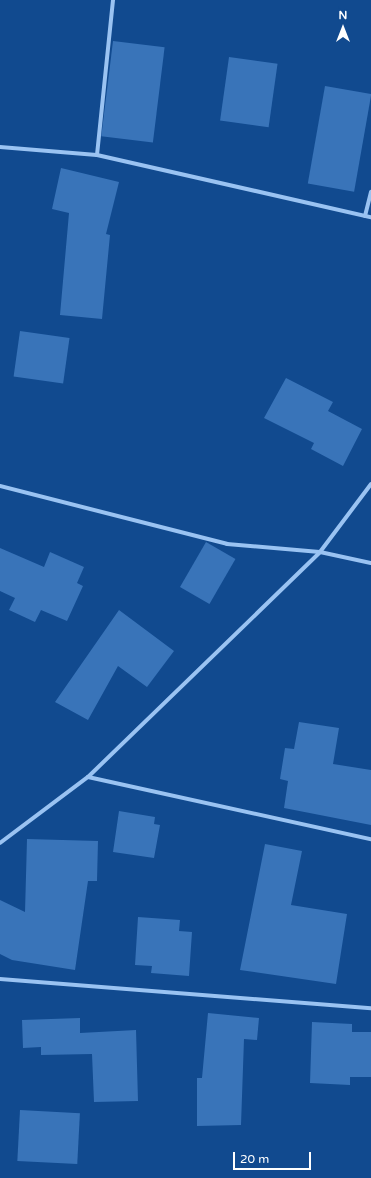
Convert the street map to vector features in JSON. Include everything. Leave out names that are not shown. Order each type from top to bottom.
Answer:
[{"type":"street","points":[[97,155],[113,0]]},
{"type":"street","points":[[0,148],[97,155],[371,217]]},
{"type":"street","points":[[365,216],[371,192]]},
{"type":"street","points":[[0,843],[88,777],[320,552],[371,484]]},
{"type":"street","points":[[0,486],[228,544],[320,552],[371,563]]},
{"type":"street","points":[[88,777],[371,839]]},
{"type":"street","points":[[0,979],[371,1008]]},
{"type":"building","points":[[113,41],[165,47],[153,143],[101,136]]},
{"type":"building","points":[[229,57],[278,64],[269,127],[220,120]]},
{"type":"building","points":[[325,86],[371,94],[354,192],[308,183]]},
{"type":"building","points":[[61,168],[119,182],[106,234],[110,235],[102,319],[60,315],[69,213],[52,209]]},
{"type":"building","points":[[20,331],[70,338],[63,384],[14,377]]},
{"type":"building","points":[[286,378],[333,402],[328,411],[362,429],[343,466],[311,449],[314,443],[264,418]]},
{"type":"building","points":[[206,542],[235,559],[209,604],[180,587]]},
{"type":"building","points":[[0,548],[44,567],[50,552],[84,567],[77,583],[83,586],[67,621],[41,610],[35,622],[9,610],[15,598],[0,591]]},
{"type":"building","points":[[119,610],[174,651],[147,687],[118,666],[88,720],[55,702]]},
{"type":"building","points":[[299,722],[339,728],[333,764],[371,770],[371,825],[284,808],[288,781],[280,779],[285,748],[294,749]]},
{"type":"building","points":[[119,811],[155,817],[154,824],[160,825],[154,858],[113,852]]},
{"type":"building","points":[[27,839],[98,841],[97,881],[88,881],[75,970],[12,960],[0,954],[0,900],[25,912]]},
{"type":"building","points":[[265,844],[302,851],[291,905],[347,914],[336,984],[240,970]]},
{"type":"building","points":[[138,917],[180,920],[179,931],[192,932],[189,976],[151,973],[152,966],[135,965]]},
{"type":"building","points":[[208,1013],[259,1018],[257,1040],[244,1039],[241,1125],[197,1126],[197,1078],[202,1078]]},
{"type":"building","points":[[80,1018],[80,1033],[136,1030],[138,1101],[94,1102],[92,1054],[41,1055],[41,1047],[23,1048],[22,1020]]},
{"type":"building","points":[[312,1022],[352,1024],[352,1032],[371,1032],[371,1077],[350,1077],[350,1085],[310,1083]]},
{"type":"building","points":[[20,1110],[80,1113],[77,1164],[17,1161]]}]
